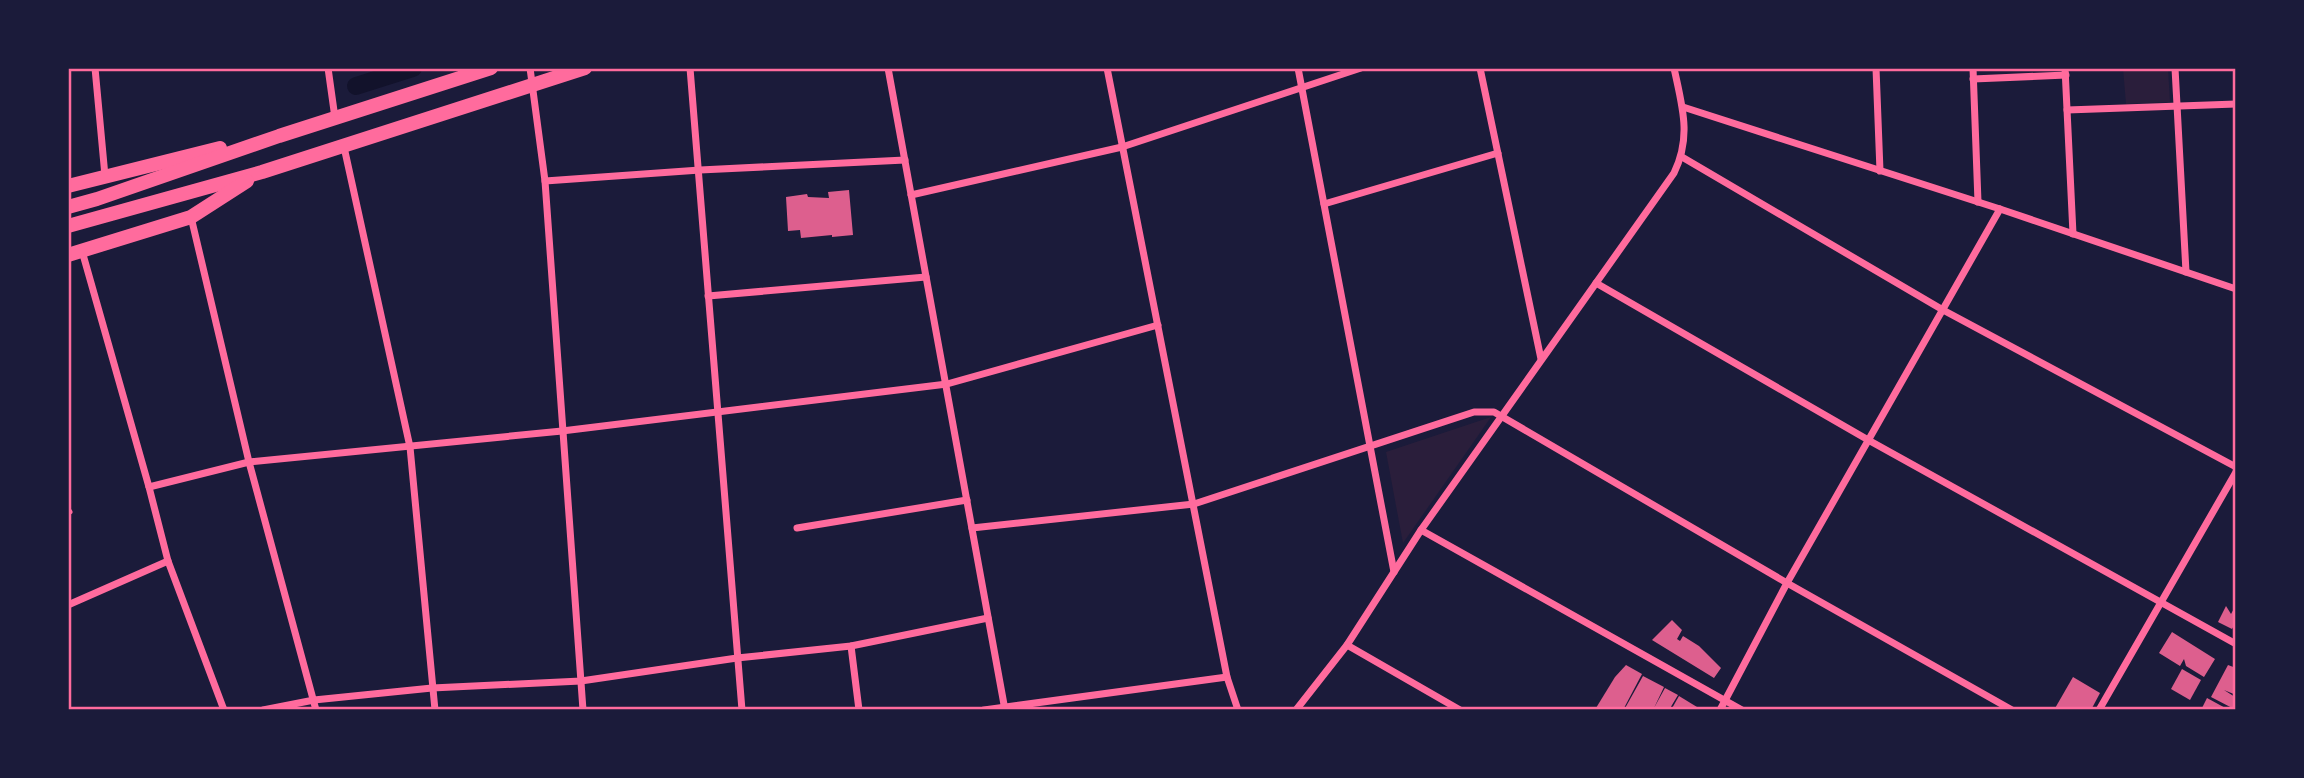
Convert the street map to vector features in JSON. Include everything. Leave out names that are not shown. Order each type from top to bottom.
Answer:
[{"type":"main road","points":[[68,206],[97,199],[279,135],[491,68]]},
{"type":"main road","points":[[68,226],[344,147],[586,68]]},
{"type":"main road","points":[[68,186],[279,135]]},
{"type":"main road","points":[[75,253],[191,217],[262,172]]},
{"type":"street","points":[[95,68],[105,176]]},
{"type":"street","points":[[328,68],[335,118]]},
{"type":"street","points":[[530,68],[545,181],[583,710]]},
{"type":"street","points":[[690,68],[742,710]]},
{"type":"street","points":[[888,68],[1004,708]]},
{"type":"street","points":[[1107,68],[1227,677],[1238,710]]},
{"type":"street","points":[[1298,68],[1394,572]]},
{"type":"street","points":[[911,195],[1122,147],[1361,68]]},
{"type":"street","points":[[1480,68],[1541,359]]},
{"type":"street","points":[[1296,710],[1347,645],[1421,530],[1662,192],[1682,157],[1685,129],[1674,68]]},
{"type":"street","points":[[1876,68],[1880,171]]},
{"type":"street","points":[[1973,68],[1978,202]]},
{"type":"street","points":[[2175,68],[2186,272]]},
{"type":"street","points":[[1973,79],[2065,71],[2073,234]]},
{"type":"street","points":[[2067,110],[2236,104]]},
{"type":"street","points":[[1683,107],[2000,209],[2236,289]]},
{"type":"street","points":[[344,147],[410,447],[435,710]]},
{"type":"street","points":[[1324,204],[1498,153]]},
{"type":"street","points":[[1682,157],[1943,310],[2236,469],[2099,710]]},
{"type":"street","points":[[545,181],[905,160]]},
{"type":"street","points":[[1720,710],[1787,583],[2000,209]]},
{"type":"street","points":[[191,217],[249,462],[316,710]]},
{"type":"street","points":[[75,253],[149,487],[168,561],[224,710]]},
{"type":"street","points":[[708,296],[926,277]]},
{"type":"street","points":[[1596,283],[1870,441],[2236,644]]},
{"type":"street","points":[[149,487],[249,462],[410,447],[947,384],[1158,326]]},
{"type":"street","points":[[972,528],[1194,504],[1474,412],[1494,412],[1787,583],[2012,710]]},
{"type":"street","points":[[797,528],[967,500]]},
{"type":"street","points":[[1421,530],[1742,710]]},
{"type":"street","points":[[68,605],[168,561]]},
{"type":"street","points":[[262,710],[313,700],[432,688],[581,681],[737,658],[851,646],[988,618]]},
{"type":"street","points":[[1347,645],[1460,710]]},
{"type":"street","points":[[851,646],[859,710]]},
{"type":"street","points":[[984,710],[1227,677]]},
{"type":"shaded area","points":[[2123,68],[2168,68],[2170,102],[2126,104]]},
{"type":"shaded area","points":[[1491,417],[1403,543],[1386,452]]},
{"type":"building","points":[[849,190],[853,235],[801,238],[800,230],[788,231],[786,197],[807,194],[808,197],[829,198],[828,192]]},
{"type":"building","points":[[2236,605],[2236,622],[2232,629],[2218,622],[2226,606],[2231,614]]},
{"type":"building","points":[[1672,620],[1682,630],[1677,639],[1680,641],[1683,636],[1699,646],[1721,668],[1714,678],[1652,640]]},
{"type":"building","points":[[2172,632],[2215,659],[2204,677],[2186,666],[2184,659],[2180,666],[2159,653]]},
{"type":"building","points":[[1626,665],[1642,674],[1623,710],[1596,708],[1615,677]]},
{"type":"building","points":[[2228,665],[2236,668],[2236,695],[2224,690],[2235,697],[2236,710],[2211,697]]},
{"type":"building","points":[[2182,669],[2201,680],[2190,700],[2171,689]]},
{"type":"building","points":[[1643,676],[1664,687],[1654,708],[1665,688],[1678,695],[1669,710],[1624,710]]},
{"type":"building","points":[[2073,677],[2100,693],[2091,710],[2054,710]]},
{"type":"building","points":[[1679,696],[1697,707],[1696,710],[1671,710]]},
{"type":"building","points":[[2207,698],[2229,710],[2201,710]]},
{"type":"waterway","points":[[356,86],[413,68]]}]
